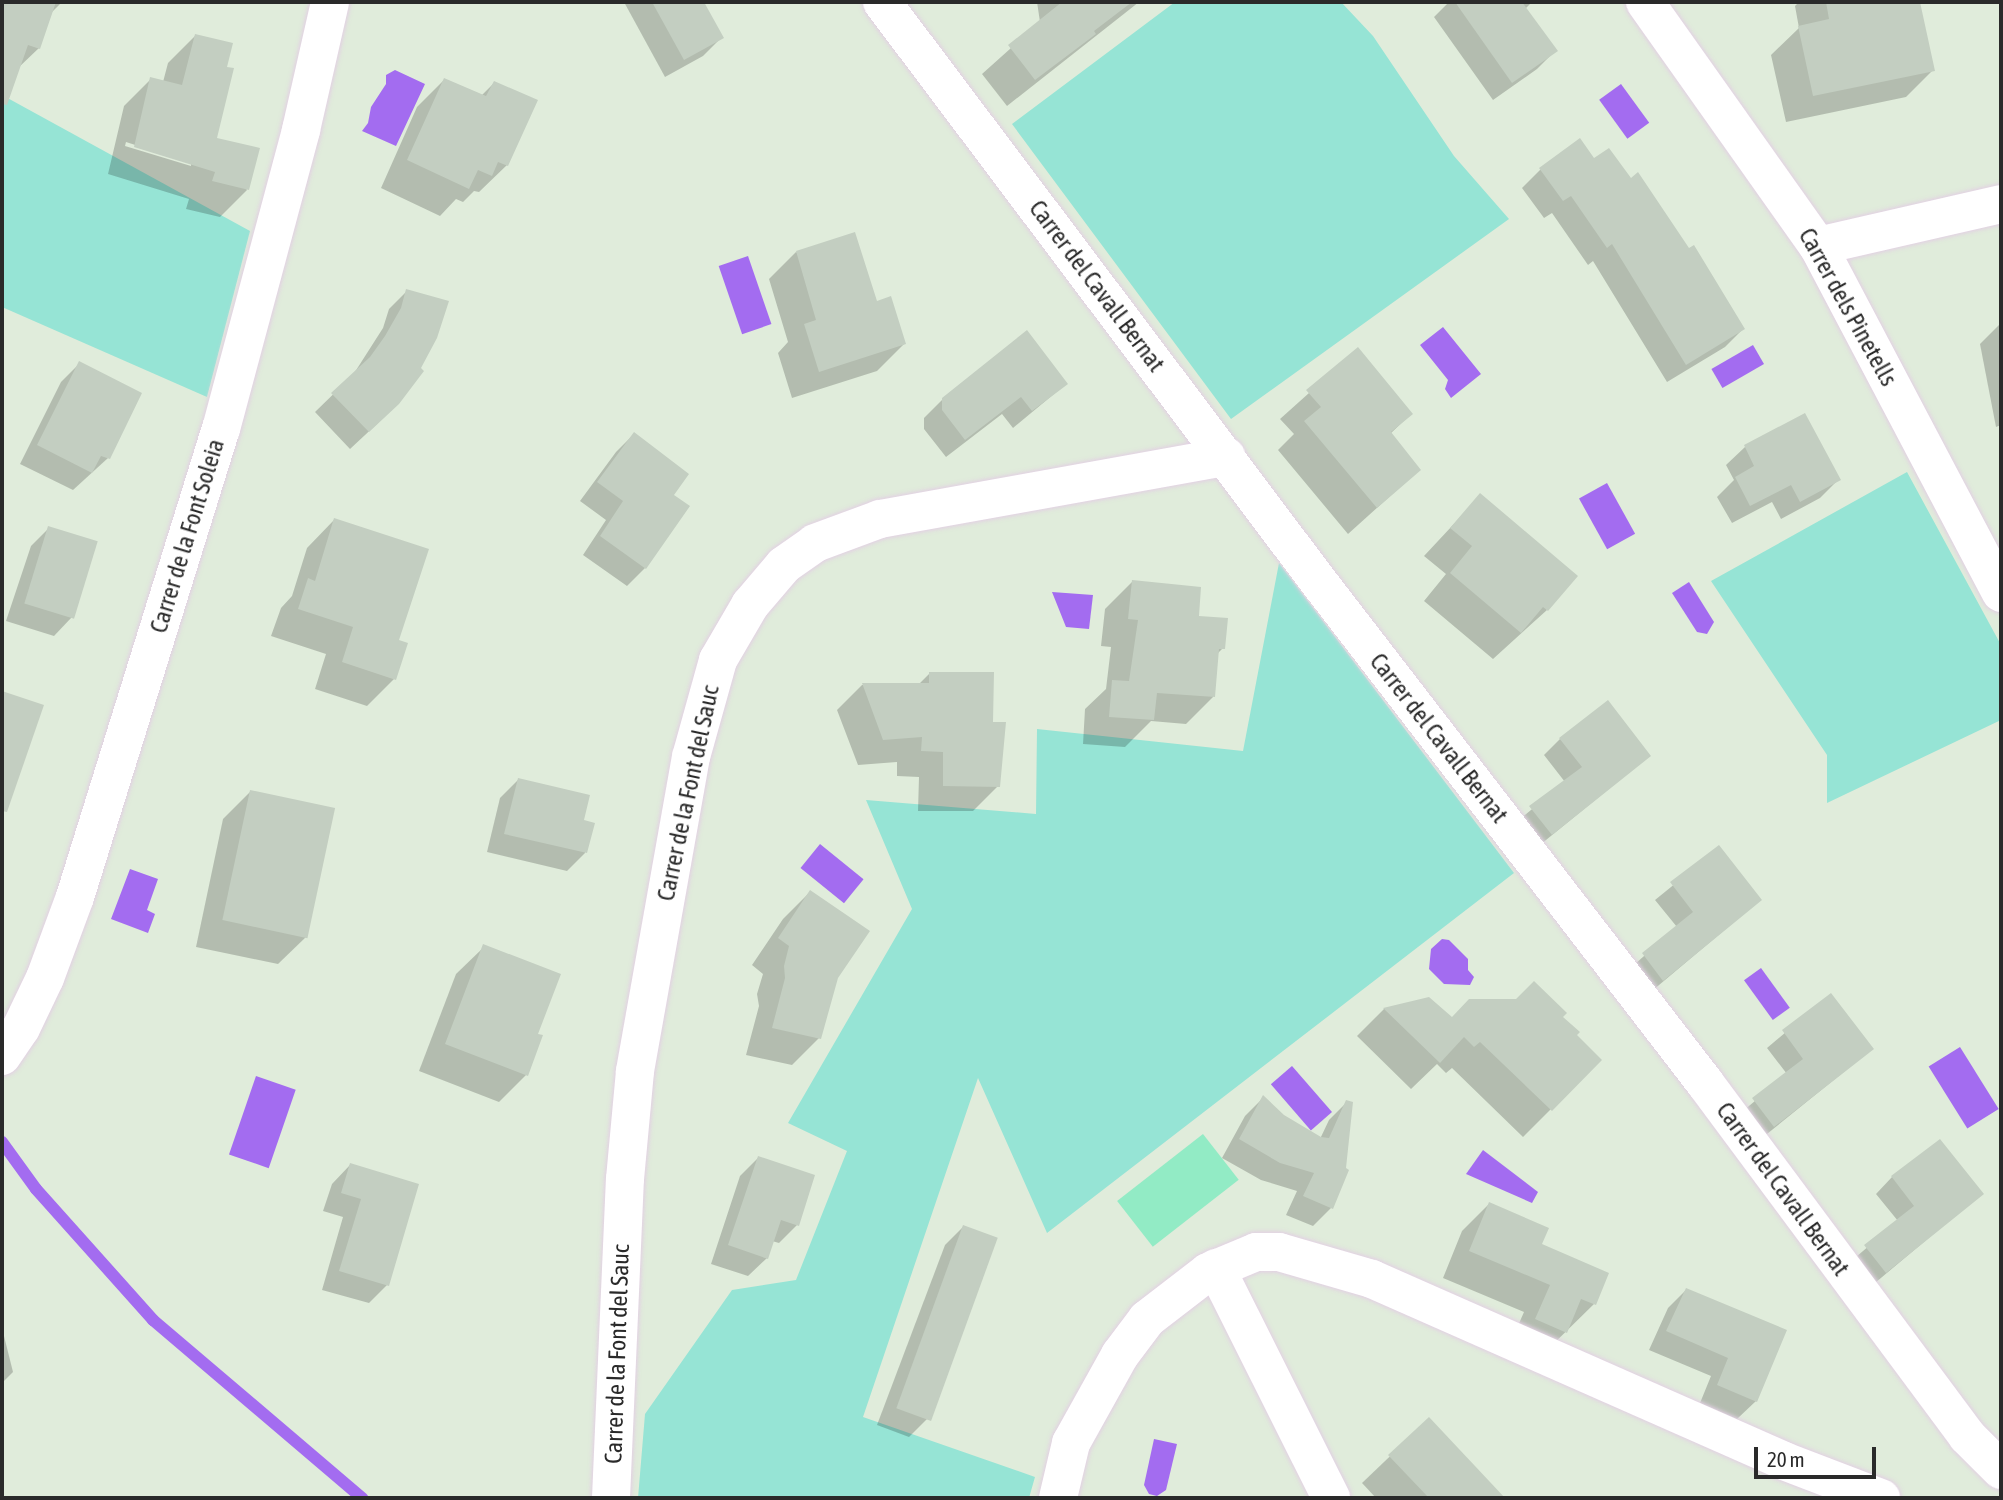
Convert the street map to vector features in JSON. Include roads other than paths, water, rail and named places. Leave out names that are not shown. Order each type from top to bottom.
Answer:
[{"type":"street","name":"Carrer de la Font Soleia","points":[[2,1056],[21,1028],[45,978],[75,897],[216,443],[302,130],[330,2]]},
{"type":"street","name":"Carrer del Cavall Bernat","points":[[882,2],[1705,1083],[1966,1436],[2001,1470]]},
{"type":"street","name":"Carrer dels Pinetells","points":[[1645,2],[1818,246],[2001,593]]},
{"type":"street","points":[[1818,246],[2001,204]]},
{"type":"street","name":"Carrer de la Font del Sauc","points":[[611,1498],[624,1193],[635,1071],[691,757],[718,660],[750,605],[784,565],[815,543],[880,519],[1226,457]]},
{"type":"street","points":[[1059,1498],[1071,1443],[1120,1355],[1147,1319],[1181,1290],[1216,1268],[1256,1252],[1279,1252],[1372,1279],[1784,1461],[1881,1498]]},
{"type":"street","points":[[1216,1268],[1331,1498]]},
{"type":"waterway","points":[[2,1142],[36,1189],[153,1320],[362,1498]]}]
